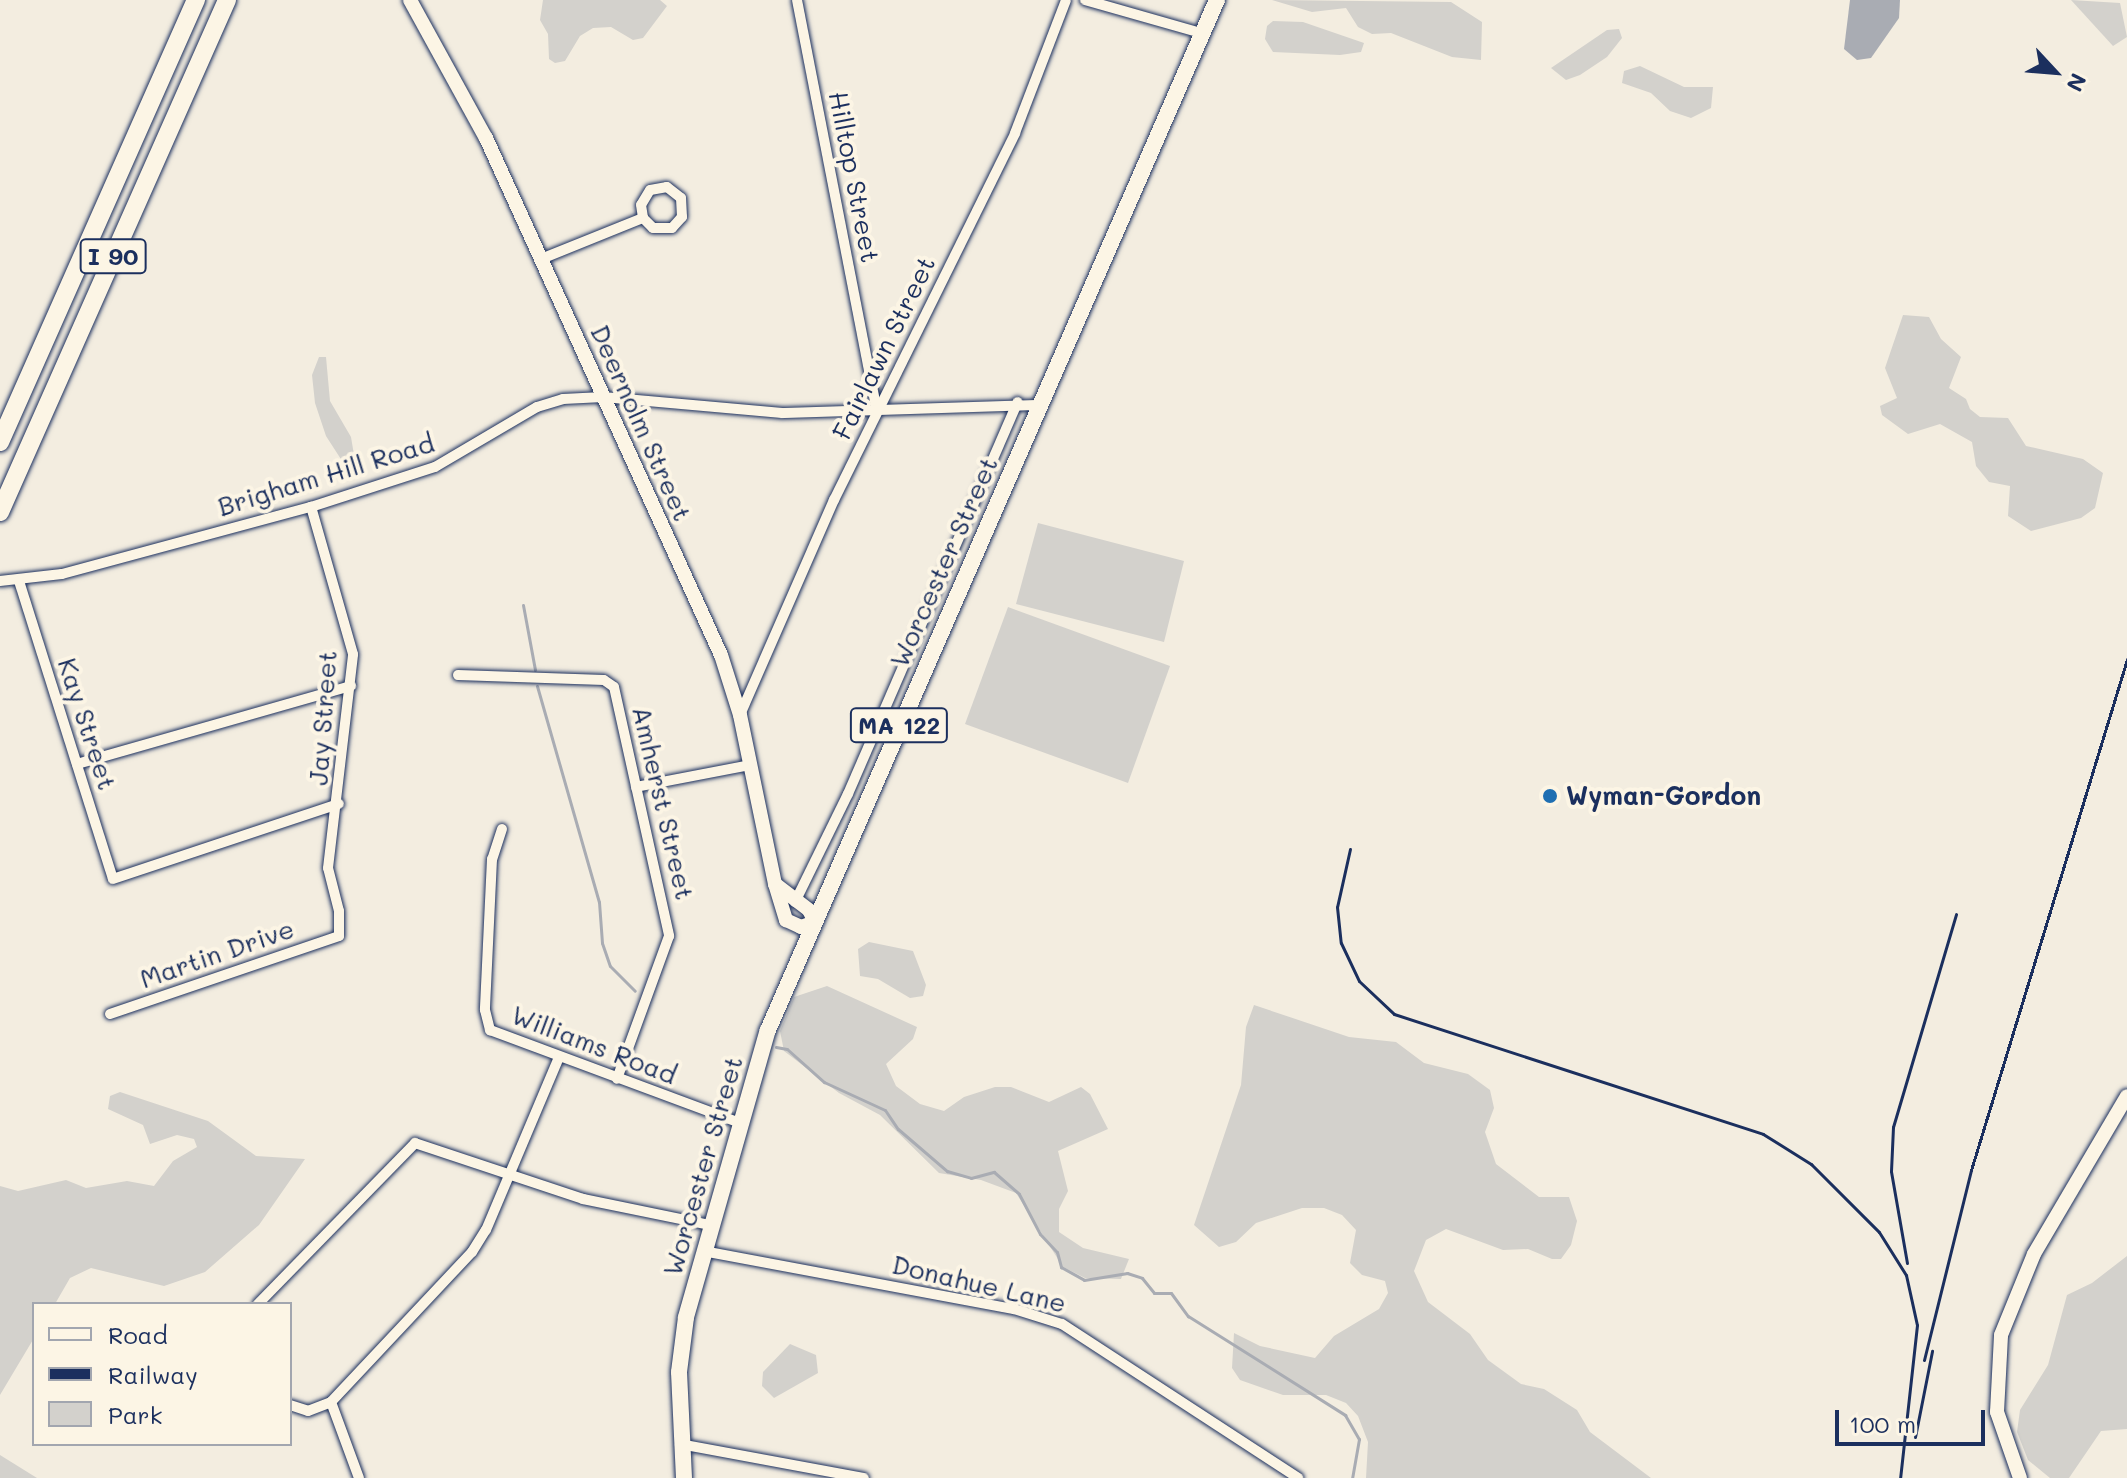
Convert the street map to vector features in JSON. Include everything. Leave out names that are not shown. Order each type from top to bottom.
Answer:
[{"type":"highway","name":"I 90","points":[[0,442],[196,0]]},
{"type":"highway","name":"I 90","points":[[0,512],[227,0]]},
{"type":"main road","name":"Worcester Street","points":[[684,1478],[680,1444],[680,1354],[710,1225],[738,1122],[768,1030],[1217,0]]},
{"type":"street","name":"Deernolm Street","points":[[410,0],[486,138],[721,655],[740,715],[775,884],[786,920],[801,927],[815,922]]},
{"type":"street","name":"Hilltop Street","points":[[797,0],[877,410]]},
{"type":"street","name":"Fairlawn Street","points":[[740,715],[877,410],[1015,133],[1066,0]]},
{"type":"street","points":[[1085,0],[1201,33]]},
{"type":"street","points":[[654,188],[672,188],[683,202],[682,217],[668,230],[653,228],[643,218],[642,201],[654,188]]},
{"type":"street","points":[[541,259],[643,218]]},
{"type":"street","name":"Brigham Hill Road","points":[[3,581],[19,581],[311,507],[435,467],[544,404],[603,397],[774,413],[1018,402],[1039,405]]},
{"type":"street","points":[[795,902],[848,794],[1018,402]]},
{"type":"street","name":"Jay Street","points":[[311,507],[352,645],[339,804],[328,874],[339,911],[339,936]]},
{"type":"street","name":"Kay Street","points":[[19,581],[113,879],[339,804]]},
{"type":"street","name":"Amherst Street","points":[[458,675],[610,682],[669,936],[617,1079]]},
{"type":"street","points":[[77,764],[351,686]]},
{"type":"street","points":[[636,787],[750,765]]},
{"type":"street","name":"Williams Road","points":[[502,829],[492,859],[486,1021],[505,1038],[738,1122]]},
{"type":"street","points":[[775,884],[809,910],[815,922]]},
{"type":"street","name":"Martin Drive","points":[[110,1014],[339,936]]},
{"type":"street","points":[[292,1406],[308,1411],[331,1402],[477,1245],[559,1057]]},
{"type":"street","points":[[2020,1478],[1996,1403],[2003,1327],[2034,1254],[2127,1096]]},
{"type":"street","points":[[260,1302],[411,1144],[424,1143],[506,1175],[583,1199],[710,1225]]},
{"type":"street","name":"Donahue Lane","points":[[703,1251],[1014,1309],[1062,1324],[1298,1478]]},
{"type":"street","points":[[331,1402],[359,1478]]},
{"type":"street","points":[[680,1444],[856,1477]]},
{"type":"green space","points":[[543,0],[660,0],[667,6],[643,38],[633,40],[611,27],[593,28],[580,36],[565,61],[555,63],[549,59],[548,34],[540,20]]},
{"type":"green space","points":[[1272,0],[1451,2],[1482,22],[1481,60],[1452,57],[1391,33],[1372,34],[1358,27],[1346,8],[1312,12]]},
{"type":"green space","points":[[2071,0],[2120,3],[2127,37],[2113,46]]},
{"type":"green space","points":[[1273,21],[1303,22],[1364,43],[1361,52],[1340,55],[1273,52],[1265,39],[1267,26]]},
{"type":"green space","points":[[1619,29],[1622,38],[1607,57],[1580,75],[1566,80],[1551,68],[1607,30]]},
{"type":"green space","points":[[1640,66],[1684,87],[1713,87],[1711,108],[1691,118],[1670,111],[1651,93],[1622,83],[1624,71]]},
{"type":"green space","points":[[1903,315],[1929,317],[1941,339],[1961,357],[1949,388],[1966,399],[1970,409],[1980,417],[2008,418],[2026,446],[2083,459],[2103,473],[2095,508],[2081,518],[2031,531],[2008,516],[2010,486],[1989,482],[1976,466],[1972,442],[1940,424],[1908,434],[1882,415],[1880,406],[1897,398],[1885,368]]},
{"type":"green space","points":[[319,357],[326,357],[330,401],[351,437],[355,461],[346,467],[326,436],[315,403],[312,375]]},
{"type":"green space","points":[[1038,523],[1184,561],[1164,642],[1016,604]]},
{"type":"green space","points":[[1008,607],[1170,666],[1128,783],[965,724]]},
{"type":"green space","points":[[869,942],[913,951],[926,985],[923,996],[910,998],[878,979],[860,976],[858,949]]},
{"type":"green space","points":[[827,986],[917,1027],[913,1039],[886,1064],[896,1086],[920,1104],[944,1111],[964,1097],[995,1087],[1011,1087],[1049,1102],[1081,1087],[1090,1094],[1108,1129],[1058,1151],[1068,1191],[1059,1209],[1059,1232],[1083,1248],[1129,1259],[1121,1279],[1085,1278],[1063,1267],[1016,1193],[981,1180],[939,1173],[880,1115],[839,1093],[784,1051],[780,1031],[794,997]]},
{"type":"green space","points":[[1254,1005],[1349,1037],[1396,1042],[1424,1063],[1468,1074],[1490,1090],[1494,1108],[1485,1132],[1496,1164],[1539,1197],[1569,1197],[1577,1221],[1571,1245],[1561,1259],[1552,1259],[1528,1249],[1503,1250],[1446,1229],[1426,1240],[1414,1271],[1428,1302],[1470,1334],[1488,1360],[1521,1384],[1544,1389],[1577,1410],[1590,1432],[1651,1478],[1366,1478],[1368,1442],[1358,1416],[1346,1403],[1326,1395],[1283,1395],[1240,1380],[1232,1368],[1234,1333],[1260,1346],[1315,1358],[1334,1336],[1379,1309],[1388,1293],[1385,1281],[1362,1275],[1350,1263],[1356,1230],[1342,1215],[1324,1208],[1302,1208],[1256,1223],[1236,1242],[1219,1247],[1194,1225],[1241,1085],[1246,1027]]},
{"type":"green space","points":[[120,1092],[208,1121],[256,1156],[305,1159],[259,1225],[205,1272],[164,1286],[91,1268],[70,1278],[56,1302],[32,1302],[32,1341],[0,1395],[0,1186],[18,1191],[66,1180],[86,1188],[127,1181],[154,1186],[173,1161],[197,1147],[194,1139],[177,1135],[150,1144],[143,1125],[108,1109],[110,1096]]},
{"type":"green space","points":[[2127,1256],[2127,1429],[2101,1431],[2069,1478],[2050,1478],[2028,1460],[2017,1432],[2020,1410],[2048,1365],[2067,1295],[2092,1283]]},
{"type":"green space","points":[[790,1344],[816,1355],[818,1373],[774,1398],[762,1386],[763,1372]]},
{"type":"green space","points":[[0,1455],[37,1478],[0,1478]]},
{"type":"shaded area","points":[[1850,0],[1900,0],[1899,18],[1871,58],[1857,60],[1844,49]]},
{"type":"waterway","points":[[523,605],[535,670]]},
{"type":"waterway","points":[[537,686],[599,902],[602,943],[610,966],[635,991]]},
{"type":"waterway","points":[[776,1047],[787,1049],[824,1082],[885,1110],[898,1129],[947,1171],[971,1178],[994,1172],[1019,1194],[1040,1234],[1057,1252],[1061,1267],[1084,1280],[1127,1273],[1142,1278],[1154,1293],[1171,1293],[1188,1316],[1345,1415],[1359,1439],[1352,1478]]},
{"type":"railway","points":[[1924,1360],[1971,1170],[2127,659]]},
{"type":"railway","points":[[1350,849],[1337,907],[1341,943],[1359,981],[1394,1014],[1763,1134],[1811,1164],[1879,1232],[1906,1275],[1917,1325],[1900,1478]]},
{"type":"railway","points":[[1907,1263],[1891,1171],[1893,1127],[1956,914]]},
{"type":"railway","points":[[1915,1437],[1932,1351]]},
{"type":"place","name":"Wyman-Gordon","points":[[1550,796]]}]
